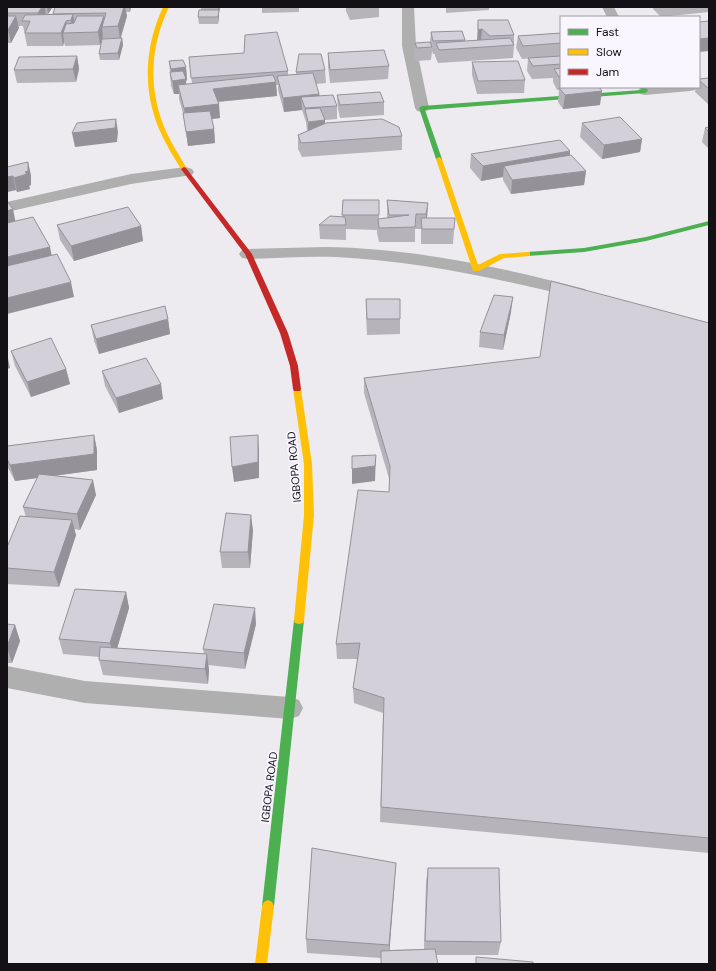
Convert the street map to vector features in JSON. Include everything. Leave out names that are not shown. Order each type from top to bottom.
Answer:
[{"type":"street","name":"IGBOPA ROAD","points":[[166,7],[160,18],[150,56],[149,72],[155,108],[162,129],[186,172],[248,254],[284,333],[292,359],[308,464],[309,515],[290,708],[261,964]]},
{"type":"street","points":[[408,7],[409,46],[422,108],[476,268]]},
{"type":"street","points":[[608,7],[612,16]]},
{"type":"street","points":[[422,108],[667,88]]},
{"type":"street","points":[[7,207],[131,180],[186,172]]},
{"type":"street","points":[[476,268],[503,256],[584,250],[646,239],[709,223]]},
{"type":"street","points":[[248,254],[337,252],[390,257],[476,268],[592,296]]},
{"type":"street","points":[[7,677],[85,692],[290,708]]},
{"type":"building","points":[[7,7],[42,7],[38,13],[7,13]]},
{"type":"building","points":[[55,7],[124,7],[118,26],[102,27],[106,13],[53,14]]},
{"type":"building","points":[[199,10],[219,10],[218,17],[198,17]]},
{"type":"building","points":[[73,14],[71,20],[66,21],[61,33],[25,33],[30,21],[22,21],[25,15]]},
{"type":"building","points":[[7,16],[16,16],[8,30],[7,30]]},
{"type":"building","points":[[77,16],[104,16],[98,32],[63,33],[66,24],[74,23]]},
{"type":"building","points":[[478,20],[508,20],[514,35],[490,36],[482,29],[478,30]]},
{"type":"building","points":[[709,21],[709,38],[700,39],[700,22]]},
{"type":"building","points":[[462,31],[465,40],[433,41],[431,32]]},
{"type":"building","points":[[277,32],[288,71],[191,78],[189,57],[244,53],[245,35]]},
{"type":"building","points":[[560,33],[560,43],[523,46],[518,36]]},
{"type":"building","points":[[122,38],[118,53],[99,54],[102,39]]},
{"type":"building","points":[[510,38],[514,45],[439,50],[436,43]]},
{"type":"building","points":[[430,42],[432,47],[417,48],[415,43]]},
{"type":"building","points":[[384,50],[389,66],[330,70],[328,53]]},
{"type":"building","points":[[299,54],[321,54],[325,70],[296,72]]},
{"type":"building","points":[[77,56],[73,69],[14,70],[19,57]]},
{"type":"building","points":[[560,56],[560,64],[533,66],[528,58]]},
{"type":"building","points":[[183,60],[186,67],[171,69],[169,61]]},
{"type":"building","points":[[518,61],[525,80],[478,81],[472,62]]},
{"type":"building","points":[[560,68],[560,77],[559,77],[554,69]]},
{"type":"building","points":[[183,71],[186,79],[172,81],[170,72]]},
{"type":"building","points":[[313,73],[319,94],[283,98],[277,76]]},
{"type":"building","points":[[273,75],[276,82],[213,89],[219,104],[184,108],[178,85]]},
{"type":"building","points":[[709,78],[709,89],[700,81],[700,79]]},
{"type":"building","points":[[559,88],[600,88],[602,91],[565,95]]},
{"type":"building","points":[[380,92],[384,102],[340,105],[337,95]]},
{"type":"building","points":[[333,95],[337,106],[305,108],[301,97]]},
{"type":"building","points":[[320,108],[325,120],[308,122],[305,109]]},
{"type":"building","points":[[210,111],[214,129],[186,132],[183,113]]},
{"type":"building","points":[[620,117],[642,139],[604,145],[582,123]]},
{"type":"building","points":[[116,119],[115,128],[72,133],[77,123]]},
{"type":"building","points":[[382,119],[399,127],[402,136],[301,143],[298,135],[326,123]]},
{"type":"building","points":[[560,140],[570,151],[483,166],[471,154]]},
{"type":"building","points":[[571,155],[586,171],[512,180],[504,166]]},
{"type":"building","points":[[28,162],[28,171],[25,172],[27,174],[14,178],[13,176],[7,177],[7,167]]},
{"type":"building","points":[[343,200],[379,200],[379,215],[342,215]]},
{"type":"building","points":[[387,200],[428,203],[426,214],[416,214],[415,227],[379,228],[378,219],[409,215],[389,215]]},
{"type":"building","points":[[7,201],[13,209],[7,211]]},
{"type":"building","points":[[128,207],[141,226],[71,246],[57,225]]},
{"type":"building","points":[[330,216],[345,217],[346,225],[319,225]]},
{"type":"building","points":[[33,217],[50,247],[7,257],[7,223]]},
{"type":"building","points":[[421,218],[455,218],[454,229],[422,229]]},
{"type":"building","points":[[57,254],[71,282],[7,298],[7,266]]},
{"type":"building","points":[[551,281],[709,323],[709,838],[381,807],[384,698],[353,688],[360,643],[336,644],[358,490],[389,492],[390,466],[364,378],[540,357]]},
{"type":"building","points":[[494,295],[513,297],[504,335],[480,332]]},
{"type":"building","points":[[366,299],[400,299],[400,319],[367,319]]},
{"type":"building","points":[[165,306],[168,319],[96,339],[91,325]]},
{"type":"building","points":[[51,338],[66,369],[27,382],[11,351]]},
{"type":"building","points":[[146,358],[161,384],[116,398],[102,371]]},
{"type":"building","points":[[94,435],[94,454],[10,465],[7,459],[7,446]]},
{"type":"building","points":[[258,435],[258,462],[232,467],[230,437]]},
{"type":"building","points":[[376,455],[375,466],[352,469],[352,456]]},
{"type":"building","points":[[39,474],[93,480],[77,514],[23,507]]},
{"type":"building","points":[[226,513],[251,515],[248,552],[220,552]]},
{"type":"building","points":[[20,516],[72,520],[54,572],[7,568],[7,547]]},
{"type":"building","points":[[75,589],[126,592],[110,643],[59,639]]},
{"type":"building","points":[[214,604],[255,608],[244,653],[203,649]]},
{"type":"building","points":[[7,624],[15,625],[7,647]]},
{"type":"building","points":[[100,647],[207,654],[205,669],[99,660]]},
{"type":"building","points":[[312,848],[396,863],[389,945],[306,939]]},
{"type":"building","points":[[428,868],[499,868],[501,942],[425,941]]},
{"type":"building","points":[[435,949],[438,964],[381,964],[381,951]]},
{"type":"building","points":[[476,957],[533,962],[533,964],[476,964]]},
{"type":"traffic: fast","points":[[439,159],[422,108],[645,91],[644,88]]},
{"type":"traffic: fast","points":[[527,254],[584,250],[646,239],[709,223]]},
{"type":"traffic: fast","points":[[268,906],[299,620]]},
{"type":"traffic: slow","points":[[166,7],[159,21],[151,52],[151,83],[156,114],[162,129],[184,169]]},
{"type":"traffic: slow","points":[[439,159],[476,269],[503,256],[527,254]]},
{"type":"traffic: slow","points":[[297,389],[308,464],[309,515],[299,620]]},
{"type":"traffic: slow","points":[[261,964],[268,906]]},
{"type":"traffic: jam","points":[[184,169],[248,254],[284,333],[294,366],[297,389]]}]
